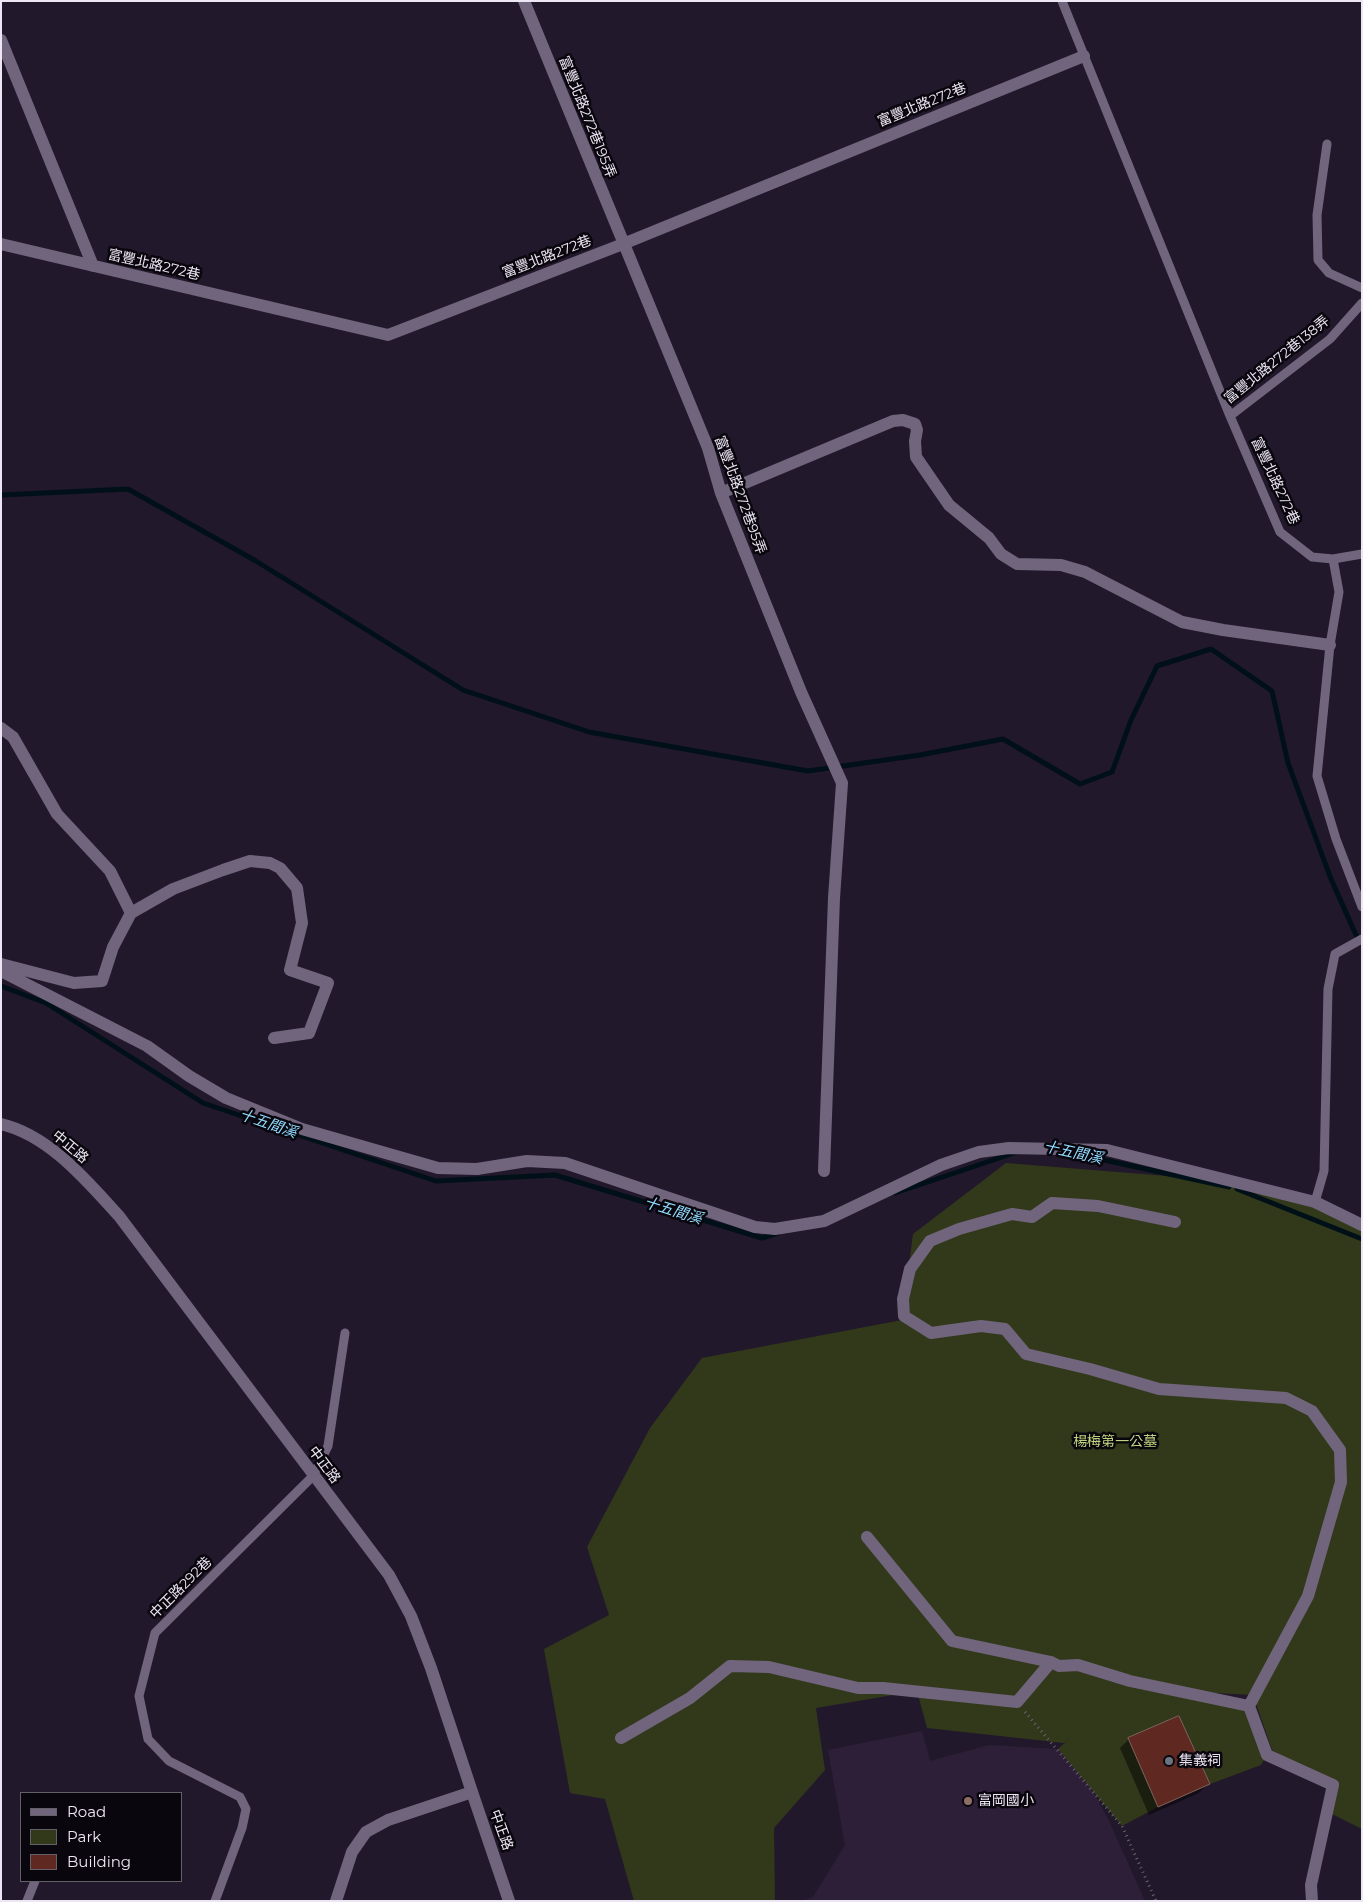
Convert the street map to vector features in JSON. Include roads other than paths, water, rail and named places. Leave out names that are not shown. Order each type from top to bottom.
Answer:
[{"type":"street","name":"富豐北路272巷195弄","points":[[524,1],[622,244]]},
{"type":"street","points":[[1,40],[93,266]]},
{"type":"street","name":"富豐北路272巷","points":[[1,244],[388,335],[622,244],[1084,56]]},
{"type":"street","name":"富豐北路272巷95弄","points":[[622,244],[708,448],[721,493],[801,692],[842,783],[834,898],[824,1172]]},
{"type":"street","points":[[721,493],[893,422],[911,421],[915,424],[917,430],[915,441],[916,457],[949,505],[990,538],[1002,554],[1017,564],[1061,565],[1085,572],[1182,622],[1223,630],[1330,645]]},
{"type":"street","points":[[1,728],[13,737],[57,814],[110,871],[131,913]]},
{"type":"street","points":[[1,964],[74,983],[102,981],[113,947],[131,913],[173,889],[244,862],[259,861],[280,868],[297,888],[302,923],[290,970],[328,983],[310,1033],[274,1038]]},
{"type":"street","points":[[1,971],[147,1046],[189,1076],[226,1098],[302,1129],[438,1168],[477,1169],[527,1161],[565,1163],[755,1227],[775,1229],[824,1221],[941,1165],[979,1152],[1009,1148],[1107,1150],[1315,1202],[1362,1225]]},
{"type":"street","name":"中正路","points":[[1,1124],[18,1128],[43,1142],[88,1182],[119,1216],[389,1575],[411,1616],[432,1668],[510,1901]]},
{"type":"street","points":[[1175,1222],[1098,1206],[1052,1203],[1032,1217],[1012,1214],[959,1230],[930,1241],[910,1269],[904,1299],[904,1316],[932,1333],[981,1326],[1005,1329],[1026,1354],[1090,1369],[1159,1390],[1286,1398],[1312,1411],[1340,1450],[1341,1482],[1308,1596],[1249,1706],[1267,1755],[1333,1785],[1311,1885],[1312,1901]]},
{"type":"street","points":[[867,1537],[952,1641],[1052,1662],[1059,1666],[1078,1665],[1130,1680],[1249,1706]]},
{"type":"street","points":[[621,1738],[690,1698],[730,1666],[769,1667],[858,1688],[883,1688],[1017,1702],[1052,1662]]},
{"type":"street","points":[[336,1901],[352,1852],[366,1832],[388,1820],[472,1792]]},
{"type":"lane","name":"富豐北路272巷","points":[[1062,1],[1230,416],[1280,532],[1312,557],[1333,559]]},
{"type":"lane","points":[[1327,144],[1317,215],[1318,260],[1329,273],[1362,288]]},
{"type":"lane","name":"富豐北路272巷138弄","points":[[1230,416],[1330,339],[1362,303]]},
{"type":"lane","points":[[1362,554],[1333,559],[1339,592],[1330,645],[1317,776],[1336,839],[1362,907]]},
{"type":"lane","points":[[1315,1202],[1324,1171],[1328,989],[1335,954],[1362,939]]},
{"type":"lane","name":"中正路292巷","points":[[215,1901],[242,1828],[246,1809],[240,1797],[169,1761],[148,1739],[139,1696],[155,1633],[313,1476],[328,1446],[345,1333]]},
{"type":"lane","points":[[26,1901],[35,1882]]},
{"type":"waterway","points":[[1,495],[128,489],[256,561],[463,690],[589,732],[808,771],[920,755],[1003,739],[1080,784],[1112,772],[1131,720],[1157,666],[1211,649],[1272,691],[1288,763],[1331,879],[1360,940]]},
{"type":"waterway","name":"十五間溪","points":[[1,986],[46,1003],[203,1103],[436,1181],[555,1175],[762,1238],[778,1233]]},
{"type":"waterway","name":"十五間溪","points":[[895,1193],[1017,1152]]},
{"type":"waterway","name":"十五間溪","points":[[1081,1155],[1229,1187]]},
{"type":"waterway","name":"十五間溪","points":[[1237,1189],[1362,1239]]},
{"type":"place","name":"集義祠","points":[[1169,1761]]},
{"type":"place","name":"富岡國小","points":[[968,1801]]},
{"type":"park label","name":"楊梅第一公墓","points":[[1115,1442]]}]
